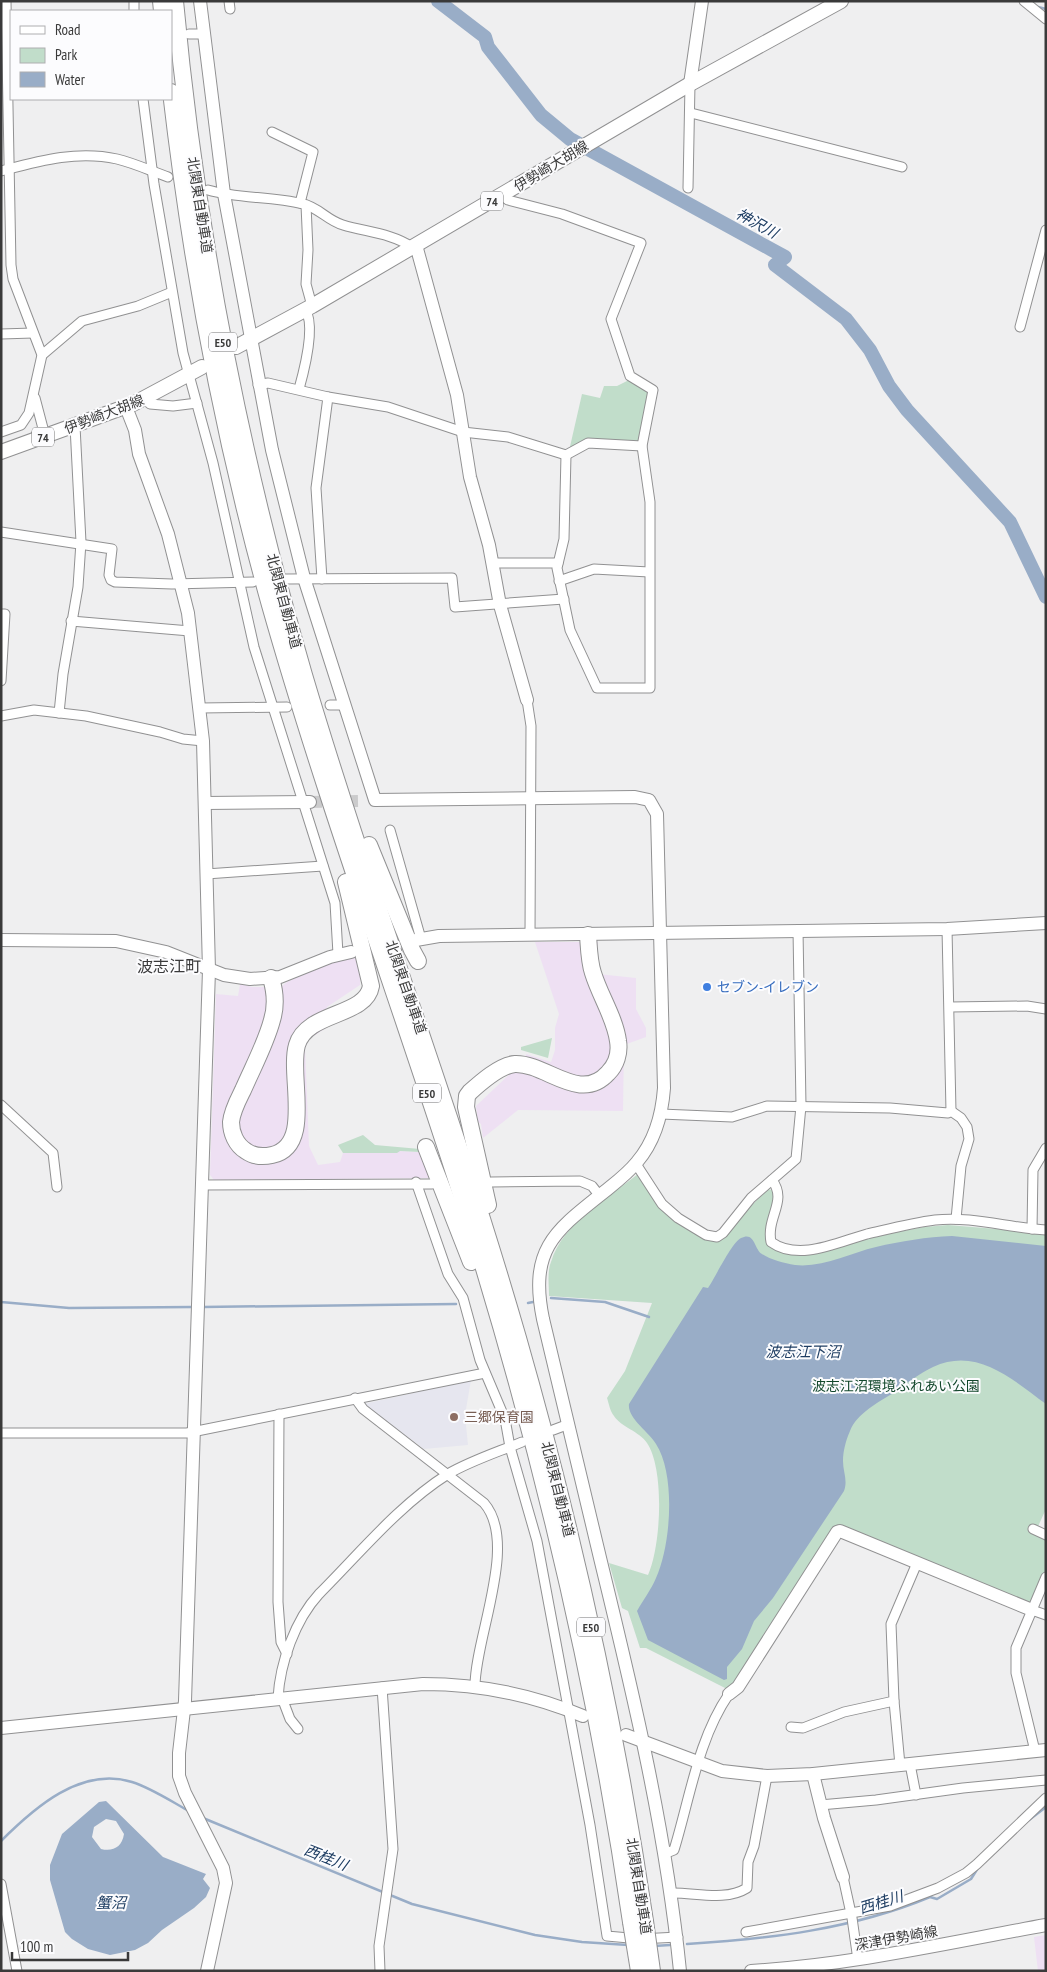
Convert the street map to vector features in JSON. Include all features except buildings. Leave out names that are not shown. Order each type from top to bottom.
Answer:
[{"type":"highway","name":"北関東自動車道","points":[[175,1],[194,168],[224,344],[262,518],[305,677],[346,809],[455,1134],[518,1337],[562,1504],[587,1608],[616,1750],[638,1922],[639,1971]]},
{"type":"highway","name":"北関東自動車道","points":[[172,99],[196,269],[228,430],[269,600],[317,763],[466,1211],[528,1425],[590,1684],[614,1813],[638,1922],[652,1971]]},
{"type":"highway","points":[[305,677],[383,883],[418,961]]},
{"type":"highway","points":[[271,978],[274,987],[272,1022],[235,1107],[231,1123],[238,1144],[248,1153],[263,1156],[270,1156],[284,1150],[295,1132],[295,1054],[302,1034],[316,1022],[364,1000],[370,993],[371,986],[317,763]]},
{"type":"highway","points":[[518,1337],[466,1101],[473,1089],[511,1065],[522,1065],[568,1082],[582,1084],[601,1079],[611,1070],[617,1058],[618,1041],[592,972],[588,935]]},
{"type":"highway","points":[[517,1058],[569,1078],[582,1080],[599,1075],[610,1062],[613,1044],[588,971],[588,935]]},
{"type":"highway","points":[[271,978],[266,1023],[227,1116],[228,1136],[240,1154],[254,1160],[270,1161],[284,1156],[294,1146],[301,1125],[301,1047],[312,1031],[322,1025],[333,1023]]},
{"type":"highway","points":[[426,1147],[454,1217],[528,1425]]},
{"type":"main road","name":"伊勢崎大胡線","points":[[236,347],[308,308],[690,84],[841,1]]},
{"type":"main road","name":"伊勢崎大胡線","points":[[1,452],[126,407],[202,367]]},
{"type":"street","points":[[1,432],[16,427],[24,421],[32,406],[42,355],[12,272],[4,170],[6,1]]},
{"type":"street","points":[[200,1],[224,194],[258,385],[280,489],[304,578],[343,705],[375,800]]},
{"type":"street","points":[[688,188],[691,114],[690,84],[702,1]]},
{"type":"street","points":[[1024,1],[1046,19]]},
{"type":"street","points":[[189,34],[203,34]]},
{"type":"street","points":[[1,940],[116,941],[166,952],[209,970],[239,979],[271,978],[298,971],[345,953],[335,903],[306,802],[252,639],[241,582],[231,549],[214,471],[188,375],[172,292],[142,100]]},
{"type":"street","points":[[691,114],[902,168]]},
{"type":"street","points":[[272,132],[313,152],[303,204],[308,250],[306,284],[309,318],[306,361],[299,390]]},
{"type":"street","points":[[4,170],[53,158],[92,156],[118,159],[168,177]]},
{"type":"street","points":[[208,190],[224,194],[303,204],[314,207],[338,224],[379,233],[414,246],[451,371],[470,477],[492,563],[500,605],[527,700],[531,726],[530,935]]},
{"type":"street","points":[[501,195],[508,200],[562,214],[641,243],[611,319],[630,376],[654,390],[642,446],[650,502],[650,688],[597,688],[570,630],[556,568],[564,539],[566,455]]},
{"type":"street","points":[[1020,327],[1046,230]]},
{"type":"street","points":[[42,355],[82,321],[138,306],[172,292]]},
{"type":"street","points":[[1,334],[33,333]]},
{"type":"street","points":[[258,385],[268,383],[328,397],[388,407],[463,432],[508,438],[566,455],[588,443],[642,446]]},
{"type":"street","points":[[34,395],[45,436]]},
{"type":"street","points":[[322,579],[316,488],[328,397]]},
{"type":"street","points":[[145,398],[150,404],[162,406],[196,403]]},
{"type":"street","points":[[126,407],[135,430],[139,454],[168,534],[181,582],[190,631],[203,741],[209,970],[184,1708],[178,1772],[190,1802],[223,1868],[226,1883],[207,1971]]},
{"type":"street","points":[[59,713],[71,621],[78,587],[80,542],[75,426]]},
{"type":"street","points":[[1,532],[80,542],[114,550],[109,575],[113,582],[172,584],[181,582],[252,582]]},
{"type":"street","points":[[492,563],[558,563]]},
{"type":"street","points":[[559,581],[594,569],[649,572]]},
{"type":"street","points":[[286,579],[452,578],[455,607],[564,599]]},
{"type":"street","points":[[1,614],[5,614],[1,681]]},
{"type":"street","points":[[71,621],[190,631]]},
{"type":"street","points":[[330,705],[343,705]]},
{"type":"street","points":[[200,708],[287,707]]},
{"type":"street","points":[[1,716],[29,710],[59,713],[95,718],[183,739],[203,741]]},
{"type":"street","points":[[362,801],[635,797],[649,800],[657,814],[664,1088],[661,1114],[655,1133],[636,1164],[599,1196],[574,1214],[559,1230],[545,1253],[539,1277],[540,1304],[643,1741],[678,1937],[680,1971]]},
{"type":"street","points":[[205,803],[306,802]]},
{"type":"street","points":[[390,830],[418,939],[439,936],[947,929],[1046,923]]},
{"type":"street","points":[[206,874],[323,866]]},
{"type":"street","points":[[947,929],[951,1111]]},
{"type":"street","points":[[636,1164],[662,1204],[692,1228],[712,1237],[723,1233],[751,1198],[796,1159],[802,1106],[798,930]]},
{"type":"street","points":[[950,1007],[1027,1006],[1046,1009]]},
{"type":"street","points":[[1,1105],[53,1153],[57,1187]]},
{"type":"street","points":[[661,1114],[732,1117],[767,1106],[890,1108],[948,1113],[951,1111]]},
{"type":"street","points":[[951,1111],[962,1118],[967,1127],[969,1139],[962,1166],[956,1219]]},
{"type":"street","points":[[1032,1229],[1034,1170],[1046,1148]]},
{"type":"street","points":[[772,1180],[778,1188],[780,1196],[771,1223],[771,1242],[790,1250],[816,1249],[892,1228],[956,1219],[1046,1230]]},
{"type":"street","points":[[491,1182],[580,1181],[592,1186],[599,1196]]},
{"type":"street","points":[[202,1185],[416,1182],[432,1184]]},
{"type":"street","points":[[416,1182],[448,1274],[463,1298],[485,1372],[505,1419],[510,1447],[538,1547],[590,1825],[607,1936],[640,1939],[678,1937]]},
{"type":"street","points":[[1,1433],[194,1432],[485,1372]]},
{"type":"street","points":[[355,1398],[363,1409],[488,1508],[495,1525],[497,1563],[476,1667],[475,1686]]},
{"type":"street","points":[[279,1414],[278,1602],[281,1642],[287,1654]]},
{"type":"street","points":[[553,1430],[569,1424]]},
{"type":"street","points":[[298,1728],[290,1719],[280,1698],[287,1654],[300,1622],[314,1599],[411,1502],[448,1475],[522,1442]]},
{"type":"street","points":[[1033,1529],[1046,1535]]},
{"type":"street","points":[[664,1854],[674,1850],[686,1801],[716,1716],[729,1694],[738,1687],[837,1532],[840,1531],[1046,1615]]},
{"type":"street","points":[[916,1796],[905,1765],[894,1701],[891,1624],[917,1563]]},
{"type":"street","points":[[626,1734],[699,1763],[732,1773],[767,1776],[813,1774],[1040,1750],[1016,1673],[1016,1648],[1046,1577]]},
{"type":"street","points":[[1,1728],[382,1687],[440,1684],[475,1686],[526,1695],[583,1716]]},
{"type":"street","points":[[380,1971],[379,1946],[392,1849],[382,1687]]},
{"type":"street","points":[[791,1727],[803,1728],[844,1712],[894,1701]]},
{"type":"street","points":[[813,1774],[820,1804],[843,1877],[858,1960]]},
{"type":"street","points":[[670,1893],[700,1896],[733,1893],[747,1888],[748,1862],[754,1846],[767,1776]]},
{"type":"street","points":[[820,1804],[916,1796],[963,1788],[1046,1780]]},
{"type":"street","points":[[746,1932],[852,1919],[938,1888],[966,1873],[1046,1798]]},
{"type":"street","points":[[1,1884],[17,1971]]},
{"type":"street","name":"深津伊勢崎線","points":[[751,1971],[858,1960],[1046,1925]]},
{"type":"shaded area","points":[[535,942],[598,942],[595,959],[598,974],[636,978],[636,1009],[646,1028],[646,1037],[624,1045],[623,1111],[518,1110],[483,1138],[476,1106],[517,1067],[523,1068],[526,1054],[551,1062],[555,1050],[555,1028],[559,1014]]},
{"type":"shaded area","points":[[343,957],[354,957],[360,965],[360,985],[327,1007],[324,1013],[326,1028],[309,1039],[305,1048],[309,1146],[318,1165],[340,1162],[343,1153],[420,1152],[432,1178],[214,1180],[210,1175],[216,994],[238,996],[240,984],[252,987],[281,987],[287,982]]},
{"type":"shaded area","points":[[471,1380],[465,1415],[468,1445],[424,1449],[364,1404]]},
{"type":"shaded area","points":[[1046,1935],[1046,1971],[1038,1971],[1034,1937]]},
{"type":"green space","points":[[629,380],[651,391],[639,443],[586,441],[569,451],[582,394],[600,398],[604,386],[617,386]]},
{"type":"green space","points":[[552,1038],[548,1058],[521,1050],[521,1047]]},
{"type":"green space","points":[[363,1135],[375,1145],[420,1149],[420,1152],[343,1153],[338,1145]]},
{"type":"green space","name":"波志江沼環境ふれあい公園","points":[[639,1173],[684,1225],[706,1239],[717,1240],[768,1189],[775,1191],[767,1238],[789,1252],[924,1227],[948,1225],[1046,1233],[1046,1509],[1035,1533],[1046,1537],[1046,1570],[1032,1604],[1005,1597],[837,1525],[734,1686],[727,1689],[646,1648],[640,1648],[628,1611],[622,1608],[609,1563],[648,1575],[656,1546],[658,1528],[659,1489],[657,1471],[653,1455],[647,1443],[617,1420],[607,1398],[625,1371],[652,1303],[549,1296],[549,1270],[551,1262],[557,1248],[566,1235],[588,1212]]},
{"type":"water","name":"波志江下沼","points":[[746,1236],[752,1239],[759,1252],[773,1260],[795,1265],[805,1265],[826,1262],[895,1243],[952,1236],[1046,1246],[1046,1404],[1007,1376],[979,1363],[965,1361],[949,1362],[923,1372],[869,1408],[853,1425],[847,1438],[844,1453],[843,1465],[846,1483],[844,1491],[773,1598],[754,1621],[742,1649],[727,1667],[727,1679],[724,1680],[648,1640],[637,1611],[654,1582],[661,1564],[668,1529],[669,1491],[667,1473],[662,1457],[653,1439],[631,1414],[629,1404],[703,1287],[708,1288],[733,1246],[737,1241]]},
{"type":"water","name":"蟹沼","points":[[106,1801],[163,1857],[206,1874],[203,1879],[210,1888],[206,1897],[194,1908],[162,1930],[148,1943],[135,1950],[110,1955],[88,1949],[65,1932],[50,1880],[50,1865],[62,1834],[99,1802]],"holes":[[[106,1819],[116,1821],[124,1834],[121,1842],[116,1848],[109,1850],[101,1849],[92,1837],[94,1827]]]},
{"type":"waterway","name":"神沢川","points":[[438,1],[485,37],[488,47],[541,115],[570,139],[785,257],[775,265],[846,319],[870,350],[889,386],[907,410],[1010,522],[1046,597]]},
{"type":"waterway","points":[[1038,7],[1046,9]]},
{"type":"waterway","points":[[551,1298],[605,1302],[649,1317]]},
{"type":"waterway","points":[[1,1302],[69,1308],[192,1307]]},
{"type":"waterway","points":[[528,1303],[533,1302]]},
{"type":"waterway","points":[[203,1307],[456,1304]]},
{"type":"waterway","name":"西桂川","points":[[1,1841],[28,1816],[60,1793],[77,1785],[95,1780],[113,1779],[132,1782],[153,1791],[187,1810]]},
{"type":"waterway","name":"西桂川","points":[[1029,1820],[1046,1807]]},
{"type":"waterway","name":"西桂川","points":[[203,1818],[412,1904],[535,1935],[582,1942],[628,1945]]},
{"type":"waterway","name":"西桂川","points":[[687,1944],[749,1939],[841,1925],[901,1908],[930,1897],[937,1899],[971,1879],[978,1868]]},
{"type":"waterway","name":"西桂川","points":[[654,1946],[670,1945]]},
{"type":"tunnel","points":[[310,802],[362,801]]},
{"type":"place","name":"セブン-イレブン","points":[[707,987]]},
{"type":"place","name":"三郷保育園","points":[[454,1417]]},
{"type":"district","name":"波志江町","points":[[169,966]]}]
